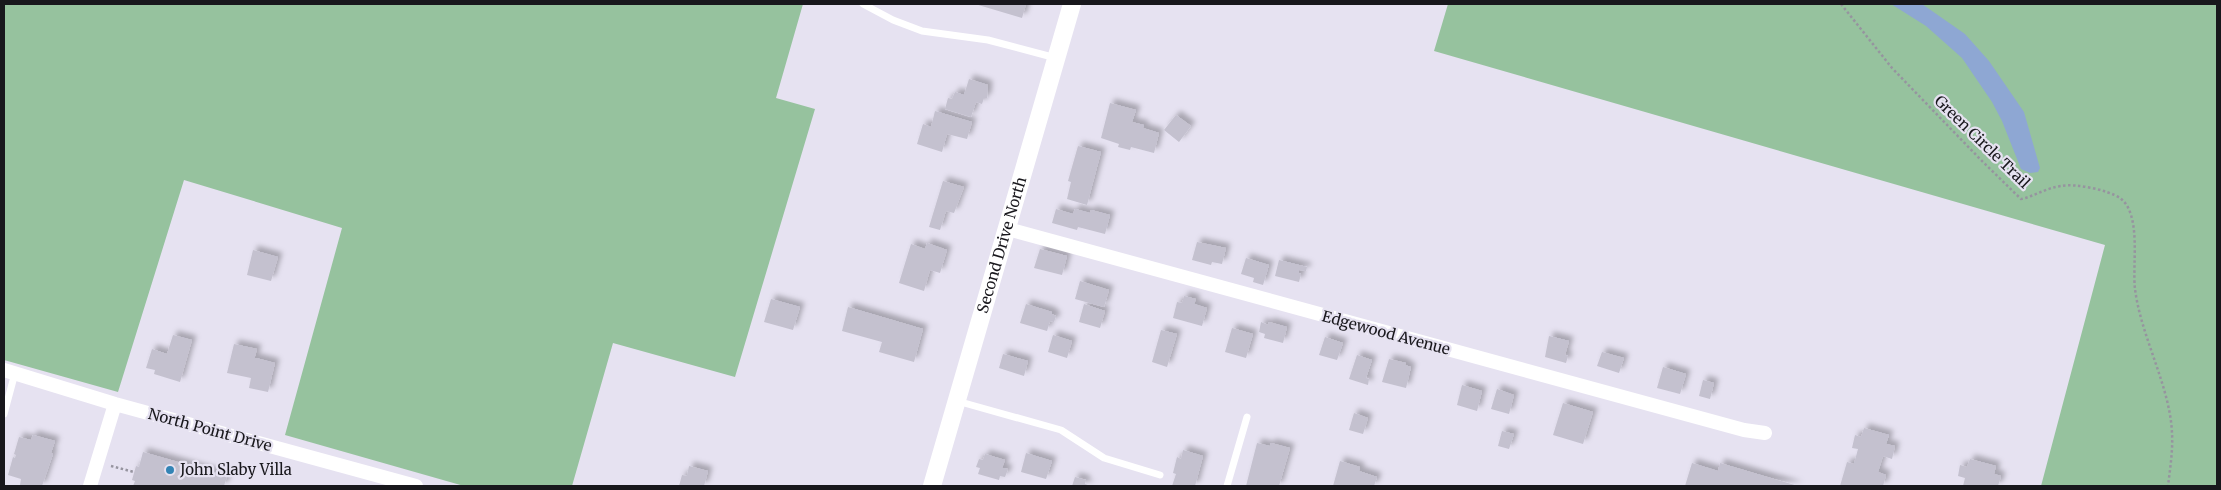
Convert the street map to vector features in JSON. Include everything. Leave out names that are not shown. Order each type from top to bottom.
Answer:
[{"type":"street","name":"Second Drive North","points":[[932,486],[1072,4]]},
{"type":"street","name":"Edgewood Avenue","points":[[1008,229],[1744,430],[1765,433]]},
{"type":"street","name":"North Point Drive","points":[[9,372],[114,404],[398,484],[416,486]]},
{"type":"street","points":[[90,486],[114,404]]},
{"type":"lane","points":[[863,4],[893,20],[922,31],[988,40],[1057,58]]},
{"type":"lane","points":[[4,414],[9,372]]},
{"type":"lane","points":[[957,401],[1061,430],[1104,458],[1160,475]]},
{"type":"lane","points":[[1227,486],[1247,417]]},
{"type":"path","name":"Green Circle Trail","points":[[1842,4],[1892,68],[2021,199],[2033,197],[2047,189],[2062,185],[2098,190],[2121,198],[2133,224],[2135,290],[2168,409],[2172,441],[2168,486]]},
{"type":"path","points":[[98,462],[134,472]]},
{"type":"green space","points":[[4,4],[803,4],[776,98],[815,109],[735,377],[613,343],[572,486],[464,486],[285,435],[342,228],[184,180],[118,392],[4,360]]},
{"type":"green space","points":[[1448,4],[2217,4],[2217,486],[2041,486],[2105,245],[1434,51]]},
{"type":"water","points":[[1891,4],[1922,4],[1965,34],[1989,61],[2024,112],[2040,168],[2038,172],[2030,173],[2021,169],[2002,121],[1992,102],[1962,58],[1926,26]]},
{"type":"building","points":[[975,4],[1026,4],[1022,18]]},
{"type":"building","points":[[969,79],[988,85],[987,98],[984,98],[982,104],[976,102],[971,117],[945,109],[948,98],[952,99],[955,92],[964,95]]},
{"type":"building","points":[[1110,103],[1136,110],[1132,122],[1144,125],[1143,128],[1159,133],[1154,153],[1131,147],[1130,150],[1118,147],[1119,144],[1101,138]]},
{"type":"building","points":[[935,111],[972,122],[967,139],[947,134],[942,152],[917,144],[923,124],[931,127]]},
{"type":"building","points":[[1176,115],[1191,126],[1179,142],[1164,130]]},
{"type":"building","points":[[1078,146],[1101,152],[1087,205],[1067,199],[1071,182],[1068,181]]},
{"type":"building","points":[[943,181],[964,187],[954,213],[946,211],[940,230],[929,227]]},
{"type":"building","points":[[1056,209],[1073,214],[1075,209],[1090,213],[1091,210],[1110,215],[1105,234],[1078,227],[1077,230],[1052,223]]},
{"type":"building","points":[[1197,242],[1226,248],[1222,264],[1212,262],[1211,265],[1192,260]]},
{"type":"building","points":[[927,243],[947,250],[940,273],[930,270],[924,291],[899,283],[911,244],[925,249]]},
{"type":"building","points":[[1040,249],[1067,256],[1062,275],[1034,268]]},
{"type":"building","points":[[253,250],[278,257],[271,281],[247,275]]},
{"type":"building","points":[[1246,258],[1269,265],[1263,285],[1253,282],[1254,278],[1241,274]]},
{"type":"building","points":[[1279,260],[1307,267],[1306,271],[1299,270],[1301,274],[1299,282],[1275,276]]},
{"type":"building","points":[[1080,281],[1109,290],[1104,307],[1075,299]]},
{"type":"building","points":[[1184,296],[1196,299],[1194,304],[1207,308],[1202,326],[1173,318],[1177,302],[1182,303]]},
{"type":"building","points":[[771,299],[800,307],[793,330],[764,322]]},
{"type":"building","points":[[1026,304],[1052,312],[1056,316],[1054,322],[1050,321],[1047,331],[1020,323]]},
{"type":"building","points":[[1084,304],[1105,311],[1100,328],[1079,322]]},
{"type":"building","points":[[848,307],[923,329],[914,362],[879,352],[882,342],[842,331]]},
{"type":"building","points":[[1261,322],[1268,325],[1269,322],[1287,327],[1283,343],[1264,338],[1265,334],[1259,332]]},
{"type":"building","points":[[1232,328],[1253,334],[1246,358],[1225,352]]},
{"type":"building","points":[[1161,330],[1177,334],[1167,367],[1152,362]]},
{"type":"building","points":[[173,335],[192,340],[180,382],[154,374],[155,370],[146,368],[152,349],[167,354]]},
{"type":"building","points":[[1053,335],[1072,341],[1067,358],[1048,352]]},
{"type":"building","points":[[1549,336],[1569,341],[1565,355],[1568,356],[1566,363],[1545,357]]},
{"type":"building","points":[[1325,337],[1343,343],[1337,360],[1319,355]]},
{"type":"building","points":[[234,344],[257,349],[254,360],[256,358],[275,363],[268,392],[249,388],[251,378],[227,373]]},
{"type":"building","points":[[1602,352],[1624,358],[1619,373],[1597,366]]},
{"type":"building","points":[[1003,354],[1028,361],[1024,376],[999,368]]},
{"type":"building","points":[[1357,355],[1372,360],[1366,378],[1369,379],[1368,385],[1349,379]]},
{"type":"building","points":[[1389,359],[1406,363],[1405,365],[1411,367],[1406,388],[1382,382]]},
{"type":"building","points":[[1663,367],[1686,374],[1680,394],[1657,388]]},
{"type":"building","points":[[1703,380],[1714,383],[1710,399],[1699,396]]},
{"type":"building","points":[[1462,385],[1482,391],[1477,411],[1457,405]]},
{"type":"building","points":[[1497,389],[1514,395],[1509,414],[1491,409]]},
{"type":"building","points":[[1563,403],[1593,412],[1583,444],[1553,435]]},
{"type":"building","points":[[1354,413],[1368,418],[1363,434],[1349,430]]},
{"type":"building","points":[[1864,428],[1889,435],[1886,444],[1895,446],[1892,459],[1883,456],[1878,472],[1886,475],[1883,486],[1840,486],[1847,462],[1854,464],[1858,449],[1852,448],[1855,435],[1861,437]]},
{"type":"building","points":[[1502,431],[1514,434],[1509,449],[1498,446]]},
{"type":"building","points":[[33,435],[55,441],[51,453],[53,454],[42,486],[20,485],[21,479],[8,475],[13,457],[15,458],[16,455],[14,454],[19,437],[31,440]]},
{"type":"building","points":[[1257,443],[1270,446],[1271,443],[1290,448],[1279,486],[1246,486]]},
{"type":"building","points":[[1183,450],[1203,456],[1195,486],[1172,486],[1176,474],[1173,473],[1177,457],[1181,459]]},
{"type":"building","name":"John Slaby Villa","points":[[143,452],[227,476],[224,486],[133,486],[135,481],[132,480],[136,466],[139,467]]},
{"type":"building","points":[[1026,453],[1052,461],[1046,479],[1021,472]]},
{"type":"building","points":[[985,454],[1005,460],[1002,468],[1008,469],[1005,477],[1000,476],[999,480],[978,474],[980,468],[976,467],[979,459],[983,460]]},
{"type":"building","points":[[1970,459],[1996,466],[1994,474],[2001,476],[1998,486],[1963,486],[1965,478],[1958,476],[1960,465],[1967,467]]},
{"type":"building","points":[[1340,461],[1360,467],[1359,471],[1377,477],[1374,486],[1333,486]]},
{"type":"building","points":[[1692,463],[1718,471],[1720,463],[1798,486],[1685,486]]},
{"type":"building","points":[[689,466],[708,471],[704,486],[679,486],[682,475],[687,476]]},
{"type":"building","points":[[1075,477],[1086,480],[1085,484],[1091,486],[1072,486]]},
{"type":"place","name":"John Slaby Villa","points":[[170,470]]}]
